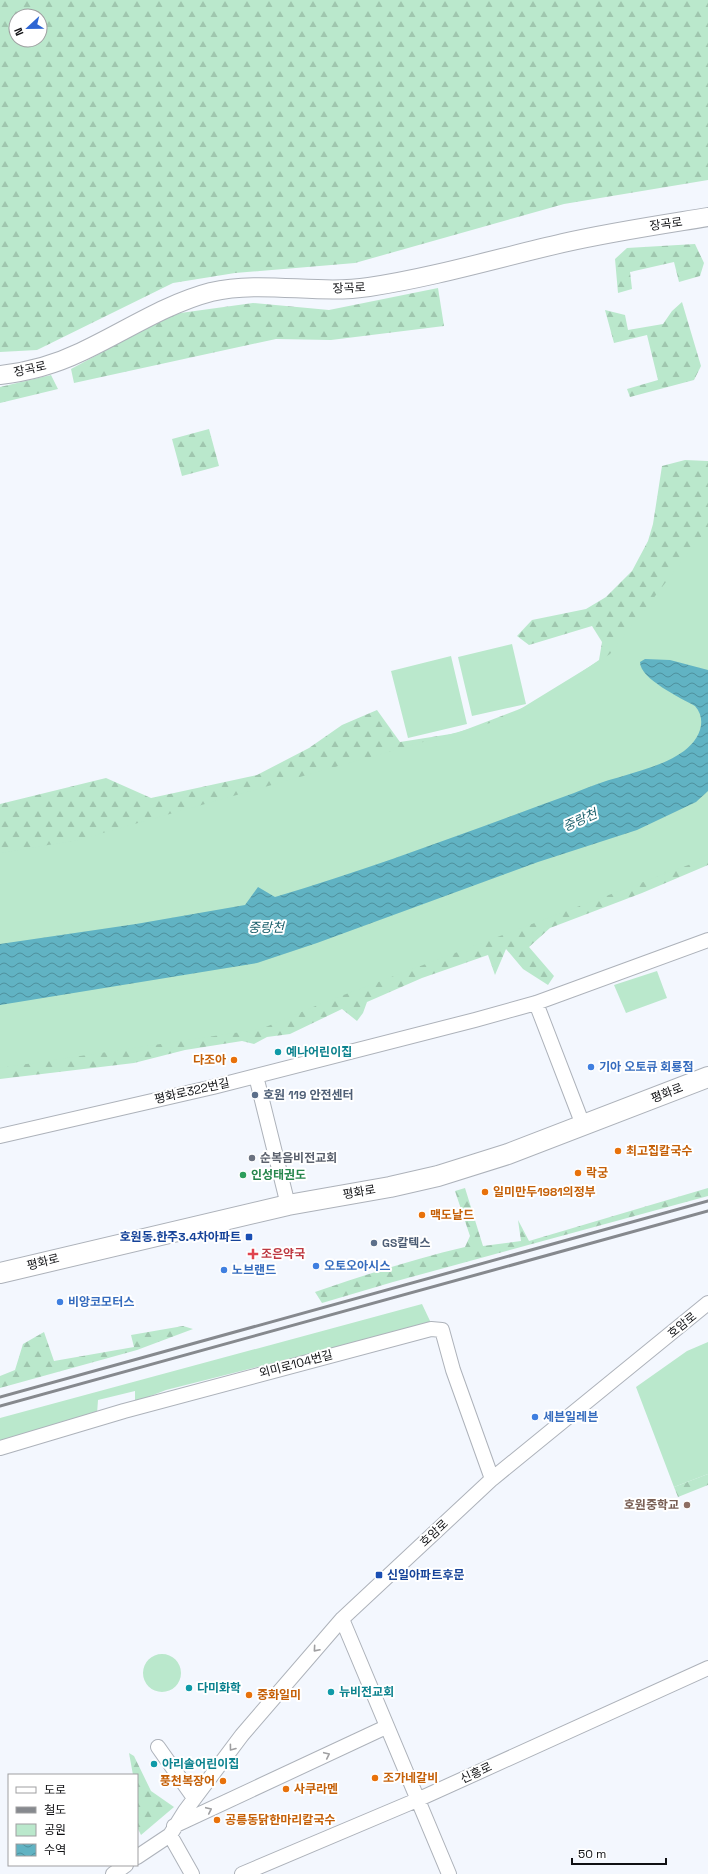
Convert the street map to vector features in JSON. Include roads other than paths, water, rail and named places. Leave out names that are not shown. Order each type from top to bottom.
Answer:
[{"type":"main road","name":"평화로","points":[[0,1273],[288,1205],[438,1176],[508,1154],[708,1077]]},
{"type":"street","name":"장곡로","points":[[0,374],[44,366],[80,353],[171,305],[212,292],[251,288],[366,288],[420,279],[621,230],[708,217]]},
{"type":"street","name":"평화로322번길","points":[[0,1136],[256,1076],[536,1003],[708,940]]},
{"type":"street","points":[[536,1003],[583,1125]]},
{"type":"street","points":[[256,1076],[288,1205]]},
{"type":"street","name":"호암로","points":[[138,1855],[172,1831],[194,1798],[242,1735],[342,1619],[492,1479],[708,1303]]},
{"type":"street","name":"외미로104번길","points":[[0,1448],[124,1411],[431,1328],[442,1330],[453,1370],[492,1479]]},
{"type":"street","points":[[342,1619],[386,1728],[449,1874]]},
{"type":"street","name":"신흥로","points":[[242,1874],[417,1800],[708,1668]]},
{"type":"street","points":[[192,1874],[172,1831],[386,1728]]},
{"type":"street","points":[[158,1747],[194,1798]]},
{"type":"street","points":[[113,1874],[125,1866]]},
{"type":"water","name":"중랑천","points":[[645,659],[670,660],[708,670],[708,791],[696,802],[637,830],[538,862],[317,943],[257,963],[0,1005],[0,944],[136,924],[245,905],[258,887],[275,897],[463,834],[608,780],[661,764],[677,756],[689,747],[698,736],[701,718],[695,706],[671,693],[647,675],[640,662]]},
{"type":"railway","points":[[0,1397],[708,1201]]},
{"type":"railway","points":[[0,1406],[708,1211]]},
{"type":"place","name":"예나어린이집","points":[[278,1052]]},
{"type":"place","name":"다조아","points":[[234,1060]]},
{"type":"place","name":"기아 오토큐 회룡점","points":[[591,1067]]},
{"type":"place","name":"호원 119 안전센터","points":[[255,1095]]},
{"type":"place","name":"최고집칼국수","points":[[618,1151]]},
{"type":"place","name":"순복음비전교회","points":[[252,1158]]},
{"type":"place","name":"락궁","points":[[578,1173]]},
{"type":"place","name":"인성태권도","points":[[243,1175]]},
{"type":"place","name":"일미만두1981의정부","points":[[485,1192]]},
{"type":"place","name":"맥도날드","points":[[422,1215]]},
{"type":"place","name":"호원동.한주3.4차아파트","points":[[249,1237]]},
{"type":"place","name":"GS칼텍스","points":[[374,1243]]},
{"type":"place","name":"조은약국","points":[[253,1254]]},
{"type":"place","name":"오토오아시스","points":[[316,1266]]},
{"type":"place","name":"노브랜드","points":[[224,1270]]},
{"type":"place","name":"비앙코모터스","points":[[60,1302]]},
{"type":"place","name":"세븐일레븐","points":[[535,1417]]},
{"type":"place","name":"호원중학교","points":[[687,1505]]},
{"type":"place","name":"신일아파트후문","points":[[379,1575]]},
{"type":"place","name":"다미화학","points":[[189,1688]]},
{"type":"place","name":"뉴비전교회","points":[[331,1692]]},
{"type":"place","name":"중화일미","points":[[249,1695]]},
{"type":"place","name":"아리솔어린이집","points":[[154,1764]]},
{"type":"place","name":"조가네갈비","points":[[375,1778]]},
{"type":"place","name":"풍천복장어","points":[[223,1781]]},
{"type":"place","name":"사쿠라멘","points":[[286,1789]]},
{"type":"place","name":"공릉동닭한마리칼국수","points":[[217,1820]]}]
